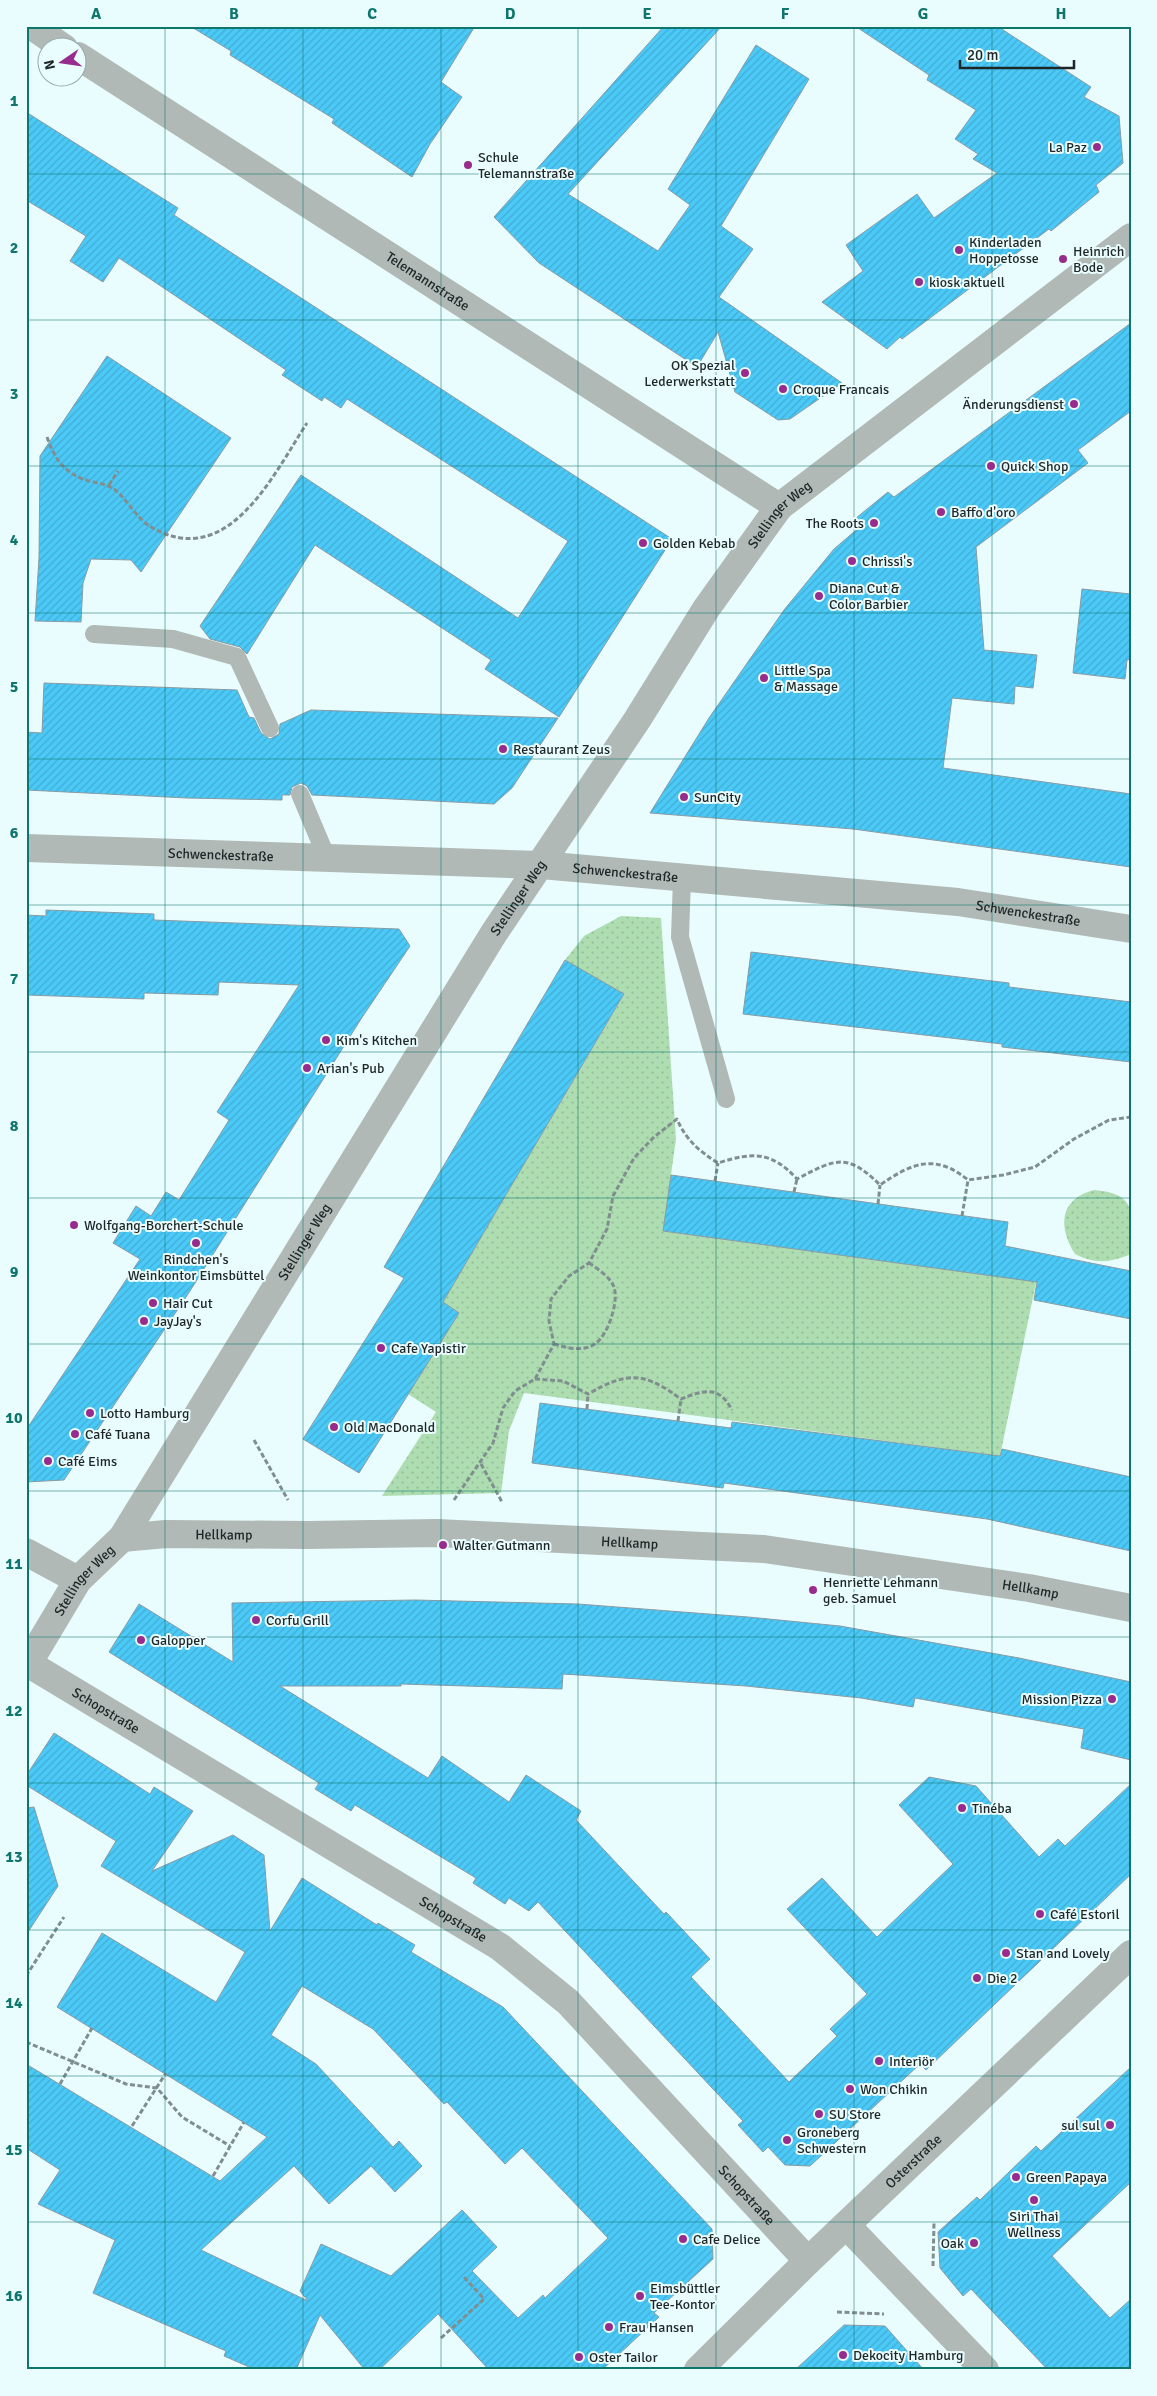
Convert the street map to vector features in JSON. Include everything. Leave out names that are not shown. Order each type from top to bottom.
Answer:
[{"type":"street","points":[[32,26],[49,38]]},
{"type":"street","name":"Telemannstraße","points":[[88,62],[779,507]]},
{"type":"street","name":"Stellinger Weg","points":[[28,1665],[78,1580],[122,1538],[494,933],[637,720],[706,609],[779,507],[1131,237]]},
{"type":"street","name":"Schwenckestraße","points":[[26,848],[541,865],[958,902],[1131,928]]},
{"type":"street","name":"Hellkamp","points":[[122,1538],[166,1534],[308,1535],[437,1533],[764,1549],[1130,1603]]},
{"type":"street","points":[[26,1552],[78,1580]]},
{"type":"street","name":"Schopstraße","points":[[28,1665],[500,1947],[568,2002],[808,2261]]},
{"type":"street","name":"Osterstraße","points":[[698,2370],[808,2261],[1131,1954]]},
{"type":"street","points":[[846,2225],[985,2370]]},
{"type":"lane","points":[[94,634],[173,639],[236,657],[270,728]]},
{"type":"lane","points":[[300,794],[327,858]]},
{"type":"lane","points":[[682,878],[680,937],[726,1099]]},
{"type":"path","points":[[47,437],[54,457],[68,472],[108,486],[121,495],[150,526],[174,536],[199,539],[220,531],[240,517],[260,496],[307,423]]},
{"type":"path","points":[[108,486],[118,471]]},
{"type":"path","points":[[878,1204],[880,1185],[899,1172],[916,1165],[936,1162],[955,1169],[968,1180],[1003,1176],[1035,1167],[1074,1139],[1109,1120],[1131,1117]]},
{"type":"path","points":[[454,1501],[493,1443],[503,1408],[515,1391],[535,1379],[554,1344],[549,1321],[552,1299],[569,1276],[589,1263],[607,1228],[613,1196],[634,1158],[654,1137],[677,1119],[685,1136],[700,1151],[718,1163]]},
{"type":"path","points":[[718,1163],[738,1157],[759,1156],[782,1163],[797,1179]]},
{"type":"path","points":[[794,1192],[797,1179],[832,1161],[853,1163],[880,1185]]},
{"type":"path","points":[[715,1181],[718,1163]]},
{"type":"path","points":[[962,1216],[968,1180]]},
{"type":"path","points":[[554,1344],[579,1349],[596,1344],[609,1324],[616,1300],[614,1287],[602,1272],[589,1263]]},
{"type":"path","points":[[588,1394],[619,1379],[636,1376],[652,1381],[681,1399]]},
{"type":"path","points":[[535,1379],[563,1381],[588,1394]]},
{"type":"path","points":[[681,1399],[697,1392],[713,1391],[726,1399],[732,1410]]},
{"type":"path","points":[[587,1409],[588,1394]]},
{"type":"path","points":[[678,1421],[681,1399]]},
{"type":"path","points":[[254,1440],[291,1505]]},
{"type":"path","points":[[480,1463],[502,1502]]},
{"type":"path","points":[[26,1976],[64,1916]]},
{"type":"path","points":[[60,2084],[92,2028]]},
{"type":"path","points":[[26,2042],[38,2049],[73,2061],[126,2084],[157,2088],[182,2117],[230,2146]]},
{"type":"path","points":[[132,2126],[166,2073]]},
{"type":"path","points":[[213,2176],[244,2122]]},
{"type":"path","points":[[933,2268],[934,2223]]},
{"type":"path","points":[[442,2338],[484,2299],[464,2277]]},
{"type":"path","points":[[837,2312],[889,2314]]},
{"type":"green space","points":[[621,916],[661,918],[676,1139],[663,1231],[1000,1277],[1042,1254],[1000,1456],[524,1393],[509,1431],[501,1493],[382,1496],[436,1412],[408,1394],[459,1313],[443,1302],[624,995],[565,960],[584,936]]},
{"type":"green space","points":[[1094,1190],[1120,1196],[1126,1202],[1132,1218],[1131,1254],[1109,1261],[1096,1261],[1075,1254],[1066,1234],[1065,1215],[1068,1207],[1074,1200],[1082,1194]]},
{"type":"building","points":[[190,26],[475,26],[441,82],[462,97],[430,144],[412,177],[332,123],[334,119],[230,55],[231,51]]},
{"type":"building","points":[[664,26],[722,26],[568,194],[658,251],[690,205],[668,189],[756,45],[809,79],[721,226],[753,249],[719,297],[842,383],[790,419],[778,420],[735,392],[718,332],[697,367],[539,263],[494,217]]},
{"type":"building","points":[[855,26],[997,26],[1091,87],[1084,97],[1119,116],[1123,163],[1096,185],[1099,192],[1051,231],[1049,229],[902,339],[900,337],[887,349],[822,302],[863,271],[846,245],[917,194],[934,218],[997,173],[973,159],[978,154],[955,139],[976,110],[927,80],[929,75]]},
{"type":"building","points":[[26,112],[178,208],[174,215],[672,539],[559,717],[485,669],[491,660],[315,545],[247,654],[240,647],[210,639],[200,626],[301,475],[518,618],[568,541],[347,399],[341,408],[324,397],[322,401],[282,375],[286,370],[119,258],[103,282],[70,261],[86,236],[26,200]]},
{"type":"building","points":[[1131,323],[1131,411],[1078,450],[1088,463],[976,547],[984,650],[1037,655],[1033,688],[1015,686],[1014,704],[952,698],[943,768],[1131,794],[1131,867],[853,829],[650,813],[709,718],[784,610],[834,549],[862,525],[856,518],[888,492],[894,497]]},
{"type":"building","points":[[107,356],[231,438],[141,572],[131,560],[91,559],[83,583],[81,622],[35,621],[39,558],[40,456]]},
{"type":"building","points":[[1082,589],[1131,594],[1131,659],[1127,660],[1125,679],[1073,673]]},
{"type":"building","points":[[44,683],[237,690],[249,717],[254,718],[261,733],[270,739],[279,734],[280,724],[311,710],[558,718],[512,788],[494,804],[312,795],[307,786],[301,783],[292,787],[290,795],[282,795],[282,800],[187,798],[26,790],[26,732],[42,733]]},
{"type":"building","points":[[46,910],[154,914],[154,920],[399,929],[410,946],[361,1019],[190,1291],[64,1480],[26,1482],[26,1430],[140,1259],[113,1243],[136,1206],[151,1216],[166,1192],[179,1200],[229,1120],[217,1112],[299,985],[219,982],[218,995],[144,993],[144,999],[26,995],[26,915],[46,916]]},
{"type":"building","points":[[751,952],[1009,983],[1009,987],[1131,1002],[1131,1062],[1002,1047],[1002,1044],[743,1014]]},
{"type":"building","points":[[565,960],[624,994],[443,1302],[459,1313],[359,1473],[303,1439],[404,1278],[384,1267]]},
{"type":"building","points":[[671,1175],[1008,1222],[1005,1246],[1131,1271],[1131,1319],[1034,1300],[1037,1282],[663,1231]]},
{"type":"building","points":[[540,1403],[731,1428],[732,1422],[1000,1456],[1002,1449],[1131,1477],[1131,1551],[987,1519],[724,1483],[723,1488],[532,1463]]},
{"type":"building","points":[[415,1600],[578,1604],[840,1626],[1019,1658],[1131,1682],[1131,1760],[1081,1748],[1084,1729],[915,1698],[913,1707],[861,1698],[746,1686],[563,1674],[562,1689],[401,1684],[401,1686],[280,1686],[428,1778],[442,1756],[509,1802],[526,1775],[581,1811],[576,1820],[664,1914],[666,1912],[710,1959],[691,1977],[789,2082],[837,2036],[830,2029],[867,1994],[787,1909],[822,1878],[877,1937],[953,1864],[899,1805],[929,1777],[976,1786],[1039,1857],[1058,1839],[1065,1846],[1131,1784],[1131,1874],[926,2070],[920,2064],[810,2166],[785,2165],[768,2147],[763,2152],[738,2125],[743,2121],[538,1902],[529,1911],[509,1898],[505,1904],[473,1883],[476,1878],[355,1805],[351,1811],[315,1789],[319,1783],[109,1652],[139,1604],[233,1662],[232,1603]]},
{"type":"building","points":[[54,1733],[150,1794],[154,1787],[193,1811],[152,1871],[233,1835],[264,1855],[270,1931],[302,1878],[377,1925],[378,1923],[415,1945],[411,1952],[503,2007],[712,2229],[713,2259],[654,2313],[659,2317],[602,2370],[489,2370],[438,2314],[379,2370],[365,2370],[320,2315],[296,2370],[256,2370],[224,2356],[226,2351],[93,2293],[115,2240],[38,2204],[60,2170],[26,2148],[26,2064],[220,2181],[267,2137],[57,2007],[102,1933],[216,2002],[245,1952],[101,1866],[116,1841],[26,1785],[26,1776]],"holes":[[[302,1986],[373,2029],[444,2104],[447,2102],[505,2164],[522,2148],[608,2238],[545,2298],[543,2295],[518,2318],[472,2271],[497,2247],[462,2210],[391,2276],[321,2244],[300,2291],[308,2301],[201,2250],[294,2166],[329,2204],[371,2166],[395,2192],[422,2166],[399,2141],[393,2147],[316,2064],[271,2035]]]},
{"type":"building","points":[[34,1807],[58,1886],[26,1935],[26,1808]]},
{"type":"building","points":[[1131,2067],[1131,2182],[1052,2256],[1110,2318],[1131,2299],[1131,2370],[1048,2370],[971,2289],[963,2296],[940,2268],[938,2232],[977,2197],[980,2200],[1036,2146],[1041,2151]]},
{"type":"building","points":[[844,2325],[885,2326],[924,2370],[795,2370]]},
{"type":"place","name":"La Paz","points":[[1097,147]]},
{"type":"place","name":"Schule Telemannstraße","points":[[468,165]]},
{"type":"place","name":"Kinderladen Hoppetosse","points":[[959,250]]},
{"type":"place","name":"Heinrich Bode","points":[[1063,259]]},
{"type":"place","name":"kiosk aktuell","points":[[919,282]]},
{"type":"place","name":"OK Spezial Lederwerkstatt","points":[[745,373]]},
{"type":"place","name":"Croque Francais","points":[[783,389]]},
{"type":"place","name":"Änderungsdienst","points":[[1074,404]]},
{"type":"place","name":"Quick Shop","points":[[991,466]]},
{"type":"place","name":"Baffo d'oro","points":[[941,512]]},
{"type":"place","name":"The Roots","points":[[874,523]]},
{"type":"place","name":"Golden Kebab","points":[[643,543]]},
{"type":"place","name":"Chrissi's","points":[[852,561]]},
{"type":"place","name":"Diana Cut & Color Barbier","points":[[819,596]]},
{"type":"place","name":"Little Spa & Massage","points":[[764,678]]},
{"type":"place","name":"Restaurant Zeus","points":[[503,749]]},
{"type":"place","name":"SunCity","points":[[684,797]]},
{"type":"place","name":"Kim's Kitchen","points":[[326,1040]]},
{"type":"place","name":"Arian's Pub","points":[[307,1068]]},
{"type":"place","name":"Wolfgang-Borchert-Schule","points":[[74,1225]]},
{"type":"place","name":"Rindchen's Weinkontor Eimsbüttel","points":[[196,1243]]},
{"type":"place","name":"Hair Cut","points":[[153,1303]]},
{"type":"place","name":"JayJay's","points":[[144,1321]]},
{"type":"place","name":"Cafe Yapistir","points":[[381,1348]]},
{"type":"place","name":"Lotto Hamburg","points":[[90,1413]]},
{"type":"place","name":"Old MacDonald","points":[[334,1427]]},
{"type":"place","name":"Café Tuana","points":[[75,1434]]},
{"type":"place","name":"Café Eims","points":[[48,1461]]},
{"type":"place","name":"Walter Gutmann","points":[[443,1545]]},
{"type":"place","name":"Henriette Lehmann geb. Samuel","points":[[813,1590]]},
{"type":"place","name":"Corfu Grill","points":[[256,1620]]},
{"type":"place","name":"Galopper","points":[[141,1640]]},
{"type":"place","name":"Mission Pizza","points":[[1112,1699]]},
{"type":"place","name":"Tinéba","points":[[962,1808]]},
{"type":"place","name":"Café Estoril","points":[[1040,1914]]},
{"type":"place","name":"Stan and Lovely","points":[[1006,1953]]},
{"type":"place","name":"Die 2","points":[[977,1978]]},
{"type":"place","name":"Interiör","points":[[879,2061]]},
{"type":"place","name":"Won Chikin","points":[[850,2089]]},
{"type":"place","name":"SU Store","points":[[819,2114]]},
{"type":"place","name":"sul sul","points":[[1110,2125]]},
{"type":"place","name":"Groneberg Schwestern","points":[[787,2140]]},
{"type":"place","name":"Green Papaya","points":[[1016,2177]]},
{"type":"place","name":"Siri Thai Wellness","points":[[1034,2200]]},
{"type":"place","name":"Cafe Delice","points":[[683,2239]]},
{"type":"place","name":"Oak","points":[[974,2243]]},
{"type":"place","name":"Eimsbüttler Tee-Kontor","points":[[640,2296]]},
{"type":"place","name":"Frau Hansen","points":[[609,2327]]},
{"type":"place","name":"Dekocity Hamburg","points":[[843,2355]]},
{"type":"place","name":"Oster Tailor","points":[[579,2357]]}]
